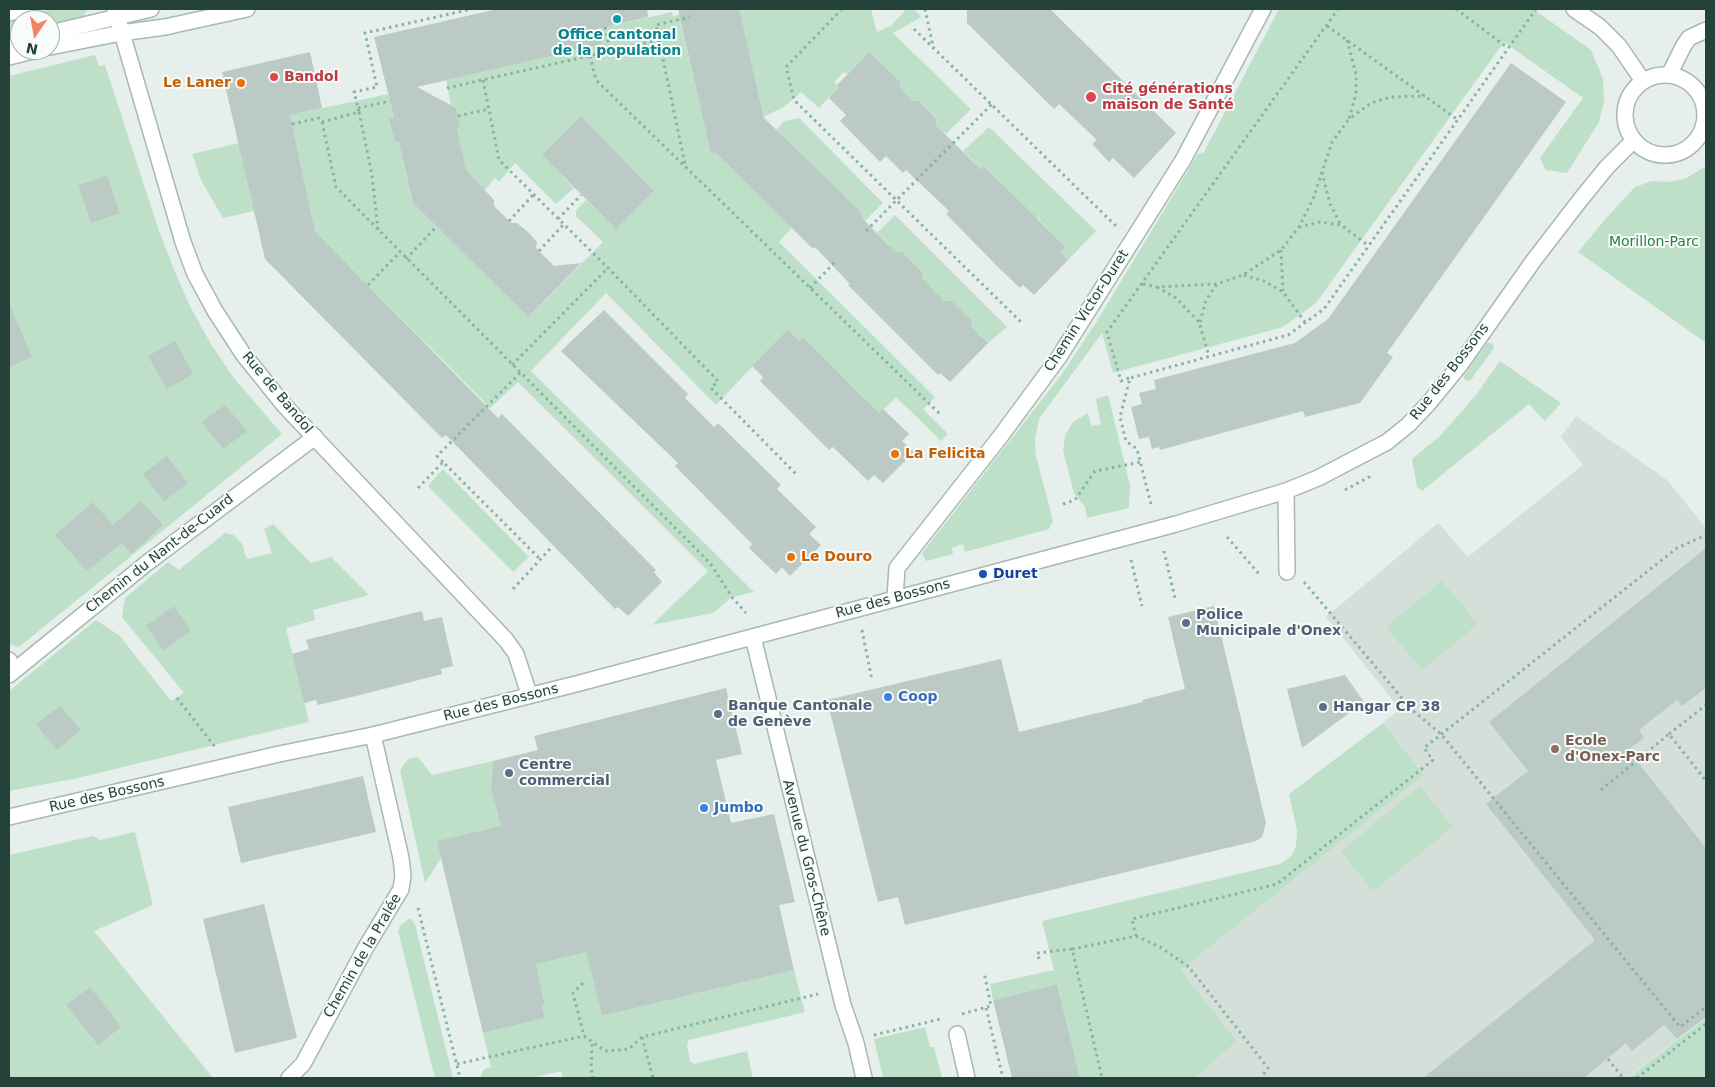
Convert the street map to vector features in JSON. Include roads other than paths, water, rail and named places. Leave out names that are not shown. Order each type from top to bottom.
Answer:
[{"type":"street","points":[[9,13],[27,9]]},
{"type":"street","points":[[60,29],[116,13],[151,9]]},
{"type":"street","points":[[60,45],[121,33],[165,27],[247,9]]},
{"type":"street","name":"Chemin Victor-Duret","points":[[895,598],[897,568],[1000,437],[1053,365],[1184,160],[1263,9]]},
{"type":"street","points":[[1574,9],[1600,27],[1619,46],[1643,81]]},
{"type":"street","name":"Rue de Bandol","points":[[116,13],[183,242],[195,274],[215,311],[243,354],[314,437],[506,640],[516,654],[529,694]]},
{"type":"street","points":[[1669,75],[1689,38],[1706,30]]},
{"type":"street","points":[[1669,75],[1681,78],[1695,88],[1705,103],[1706,116],[1702,132],[1694,144],[1678,154],[1663,156],[1652,154],[1634,141],[1628,132],[1624,119],[1626,104],[1630,94],[1643,81],[1656,76],[1669,75]]},
{"type":"street","name":"Rue des Bossons","points":[[9,817],[279,754],[373,735],[753,637],[1176,524],[1286,491],[1354,460],[1386,442],[1408,425],[1460,365],[1534,260],[1581,199],[1607,167],[1634,141]]},
{"type":"street","name":"Chemin du Nant-de-Cuard","points":[[10,668],[147,562],[314,437]]},
{"type":"street","points":[[1286,491],[1287,572]]},
{"type":"street","name":"Avenue du Gros-Chêne","points":[[753,637],[843,1006],[856,1043],[864,1078]]},
{"type":"street","name":"Chemin de la Pralée","points":[[289,1078],[303,1064],[366,947],[401,889],[403,876],[401,858],[373,735]]},
{"type":"street","points":[[957,1034],[967,1078]]},
{"type":"place","name":"Office cantonal de la population","points":[[617,19]]},
{"type":"place","name":"Bandol","points":[[274,77]]},
{"type":"place","name":"Le Laner","points":[[241,83]]},
{"type":"place","name":"Cité générations maison de Santé","points":[[1091,97]]},
{"type":"place","name":"La Felicita","points":[[895,454]]},
{"type":"place","name":"Le Douro","points":[[791,557]]},
{"type":"place","name":"Duret","points":[[983,574]]},
{"type":"place","name":"Police Municipale d'Onex","points":[[1186,623]]},
{"type":"place","name":"Coop","points":[[888,697]]},
{"type":"place","name":"Hangar CP 38","points":[[1323,707]]},
{"type":"place","name":"Banque Cantonale de Genève","points":[[718,714]]},
{"type":"place","name":"Ecole d'Onex-Parc","points":[[1555,749]]},
{"type":"place","name":"Centre commercial","points":[[509,773]]},
{"type":"place","name":"Jumbo","points":[[704,808]]},
{"type":"park label","name":"Morillon-Parc","points":[[1654,242]]}]
